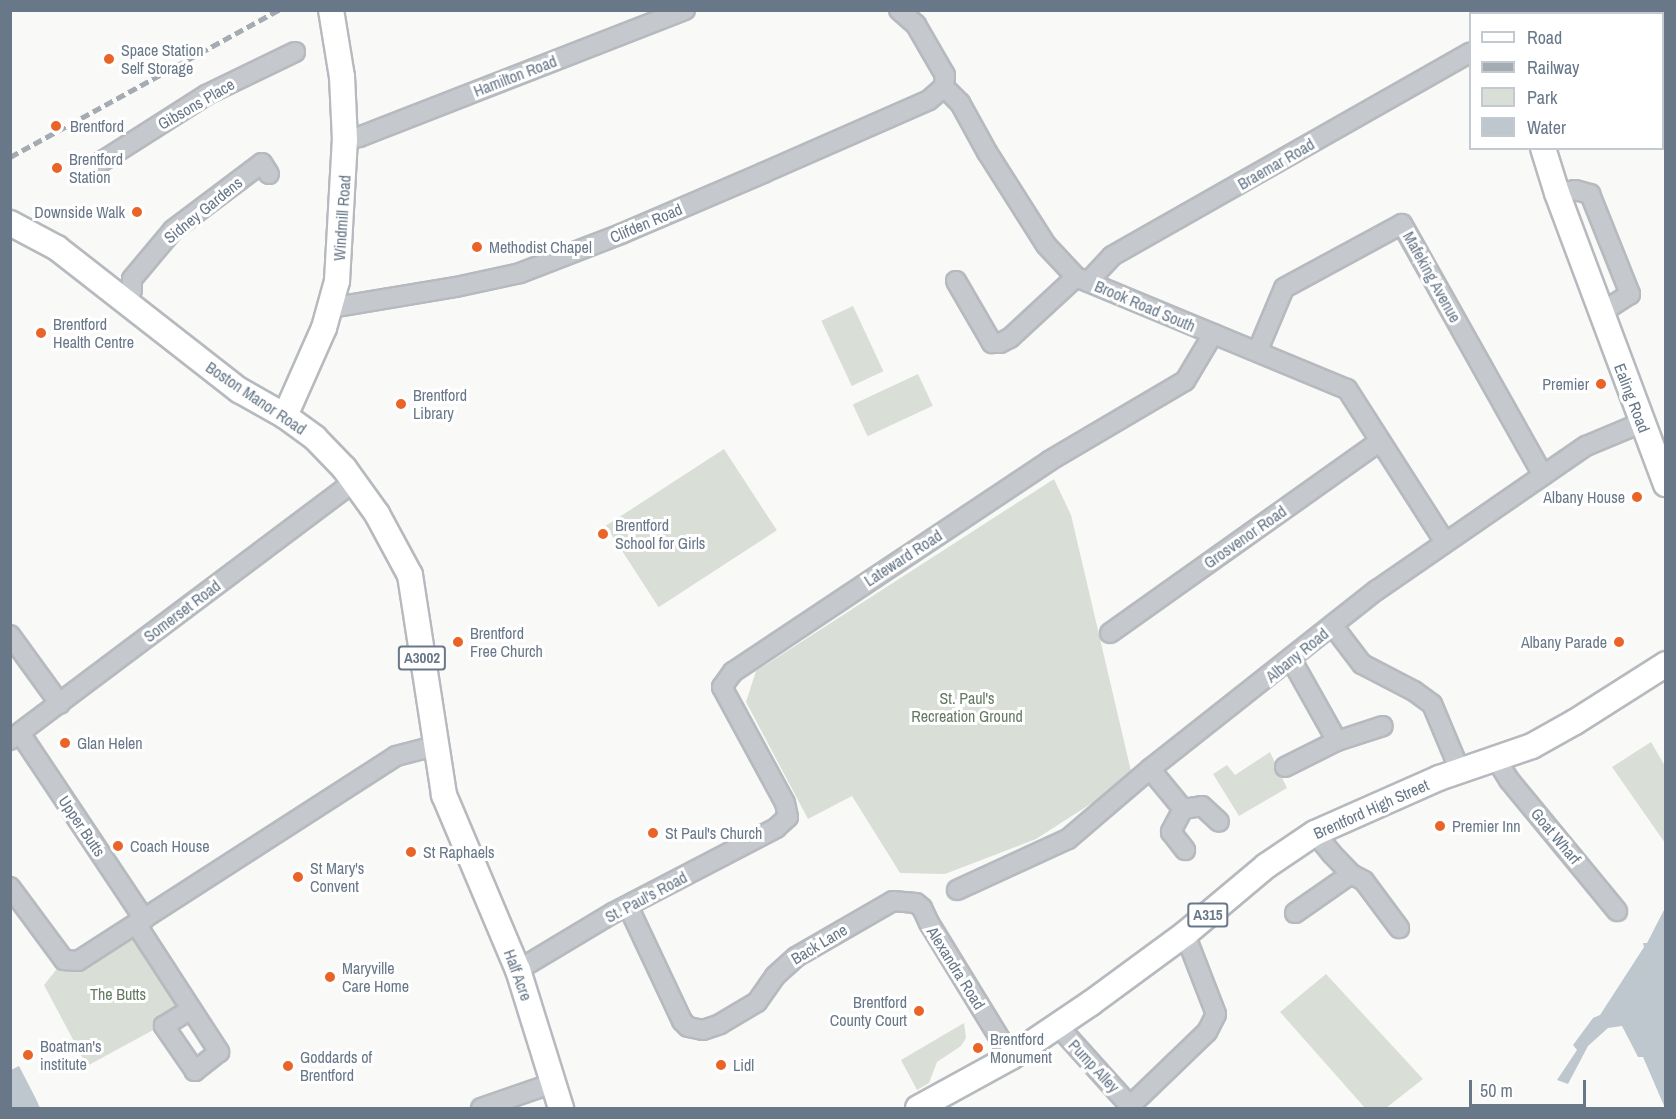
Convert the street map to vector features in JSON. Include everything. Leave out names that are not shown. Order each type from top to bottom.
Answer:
[{"type":"main road","name":"Windmill Road","points":[[285,416],[330,308],[337,281],[345,140],[342,77],[332,13]]},
{"type":"main road","name":"Ealing Road","points":[[1544,150],[1600,313],[1665,484]]},
{"type":"main road","name":"Boston Manor Road","points":[[12,229],[57,248],[239,390],[285,416],[315,438],[377,514],[411,575],[444,795],[465,846]]},
{"type":"main road","name":"Brentford High Street","points":[[918,1108],[1011,1057],[1058,1026],[1185,934],[1266,866],[1315,833],[1460,771],[1532,746],[1575,722],[1665,664]]},
{"type":"main road","name":"Half Acre","points":[[465,846],[518,970],[561,1108]]},
{"type":"street","name":"Hamilton Road","points":[[345,140],[359,137],[684,10]]},
{"type":"street","name":"Brook Road South","points":[[899,10],[916,25],[945,75],[944,87],[960,103],[987,152],[1046,245],[1082,279],[1213,334],[1258,350],[1347,389],[1445,542]]},
{"type":"street","name":"Gibsons Place","points":[[101,162],[206,95],[295,52]]},
{"type":"street","name":"Braemar Road","points":[[956,281],[992,343],[1000,343],[1010,338],[1112,256],[1469,53]]},
{"type":"street","name":"Clifden Road","points":[[330,308],[456,287],[520,273],[621,234],[763,173],[930,99],[944,87]]},
{"type":"street","name":"Sidney Gardens","points":[[124,301],[132,290],[132,279],[173,230],[262,163],[269,174]]},
{"type":"street","points":[[1557,192],[1575,190],[1590,194],[1630,294],[1600,313]]},
{"type":"street","name":"Mafeking Avenue","points":[[1258,350],[1284,288],[1402,224],[1543,475]]},
{"type":"street","name":"Lateward Road","points":[[776,828],[785,821],[788,811],[722,687],[726,679],[742,665],[1049,461],[1185,381],[1213,334]]},
{"type":"street","name":"Albany Road","points":[[957,890],[1068,839],[1150,769],[1377,590],[1586,446],[1641,423]]},
{"type":"street","name":"Grosvenor Road","points":[[1110,633],[1380,441]]},
{"type":"street","name":"Somerset Road","points":[[15,737],[353,482]]},
{"type":"street","points":[[1333,626],[1362,664],[1414,691],[1432,704],[1460,771]]},
{"type":"street","points":[[10,635],[60,704]]},
{"type":"street","points":[[1291,659],[1337,741]]},
{"type":"street","points":[[1285,767],[1337,741],[1383,726]]},
{"type":"street","name":"Upper Butts","points":[[15,737],[140,922]]},
{"type":"street","points":[[10,887],[64,960],[78,961],[396,756],[435,746]]},
{"type":"street","name":"Goat Wharf","points":[[1496,759],[1506,776],[1617,911]]},
{"type":"street","points":[[1150,769],[1183,809]]},
{"type":"street","points":[[1183,809],[1203,806],[1219,822]]},
{"type":"street","points":[[1183,809],[1171,832],[1185,850]]},
{"type":"street","name":"St. Paul's Road","points":[[518,970],[628,906],[776,828]]},
{"type":"street","points":[[1315,833],[1352,874],[1364,881],[1399,928]]},
{"type":"street","points":[[1294,914],[1352,874]]},
{"type":"street","name":"Back Lane","points":[[628,906],[682,1021],[697,1030],[708,1029],[750,1008],[790,961],[880,908],[901,899],[916,903],[922,908]]},
{"type":"street","name":"Alexandra Road","points":[[922,908],[1011,1057]]},
{"type":"street","points":[[140,922],[190,1010]]},
{"type":"street","name":"Pump Alley","points":[[1058,1026],[1130,1106],[1207,1032],[1216,1014],[1185,934]]},
{"type":"street","points":[[481,1108],[553,1083]]},
{"type":"green space","points":[[853,306],[883,371],[852,386],[821,321]]},
{"type":"green space","points":[[918,374],[933,406],[868,436],[853,404]]},
{"type":"green space","points":[[724,449],[777,530],[659,607],[606,526]]},
{"type":"green space","name":"St. Paul's Recreation Ground","points":[[1054,479],[1071,515],[1131,771],[1103,796],[1036,839],[945,874],[900,873],[852,796],[808,819],[746,702],[756,671]]},
{"type":"green space","points":[[1651,742],[1665,766],[1665,843],[1612,767]]},
{"type":"green space","points":[[1270,752],[1287,788],[1239,816],[1213,774],[1227,765],[1235,775]]},
{"type":"green space","name":"The Butts","points":[[136,924],[190,1010],[87,1066],[44,985],[64,960]]},
{"type":"green space","points":[[1326,974],[1423,1079],[1386,1108],[1365,1108],[1280,1012]]},
{"type":"green space","points":[[964,1023],[966,1038],[961,1046],[937,1062],[929,1083],[917,1090],[901,1060]]},
{"type":"water","points":[[1665,908],[1665,1108],[1643,1057],[1638,1057],[1622,1026],[1608,1028],[1588,1046],[1568,1084],[1557,1080],[1577,1050],[1573,1045],[1593,1018],[1600,1015],[1644,947],[1643,943],[1647,943]]},
{"type":"water","points":[[19,1066],[40,1108],[11,1108],[11,1070]]},
{"type":"railway","points":[[10,157],[279,10]]},
{"type":"place","name":"Space Station Self Storage","points":[[109,59]]},
{"type":"place","name":"Brentford","points":[[56,126]]},
{"type":"place","name":"Brentford Station","points":[[57,168]]},
{"type":"place","name":"Downside Walk","points":[[137,212]]},
{"type":"place","name":"Methodist Chapel","points":[[477,247]]},
{"type":"place","name":"Brentford Health Centre","points":[[41,333]]},
{"type":"place","name":"Premier","points":[[1601,384]]},
{"type":"place","name":"Brentford Library","points":[[401,404]]},
{"type":"place","name":"Albany House","points":[[1637,497]]},
{"type":"place","name":"Brentford School for Girls","points":[[603,534]]},
{"type":"place","name":"Brentford Free Church","points":[[458,642]]},
{"type":"place","name":"Albany Parade","points":[[1619,642]]},
{"type":"place","name":"Glan Helen","points":[[65,743]]},
{"type":"place","name":"Premier Inn","points":[[1440,826]]},
{"type":"place","name":"St Paul's Church","points":[[653,833]]},
{"type":"place","name":"Coach House","points":[[118,846]]},
{"type":"place","name":"St Raphaels","points":[[411,852]]},
{"type":"place","name":"St Mary's Convent","points":[[298,877]]},
{"type":"place","name":"Maryville Care Home","points":[[330,977]]},
{"type":"place","name":"Brentford County Court","points":[[919,1011]]},
{"type":"place","name":"Brentford Monument","points":[[978,1048]]},
{"type":"place","name":"Boatman's institute","points":[[28,1055]]},
{"type":"place","name":"Lidl","points":[[721,1065]]},
{"type":"place","name":"Goddards of Brentford","points":[[288,1066]]}]
